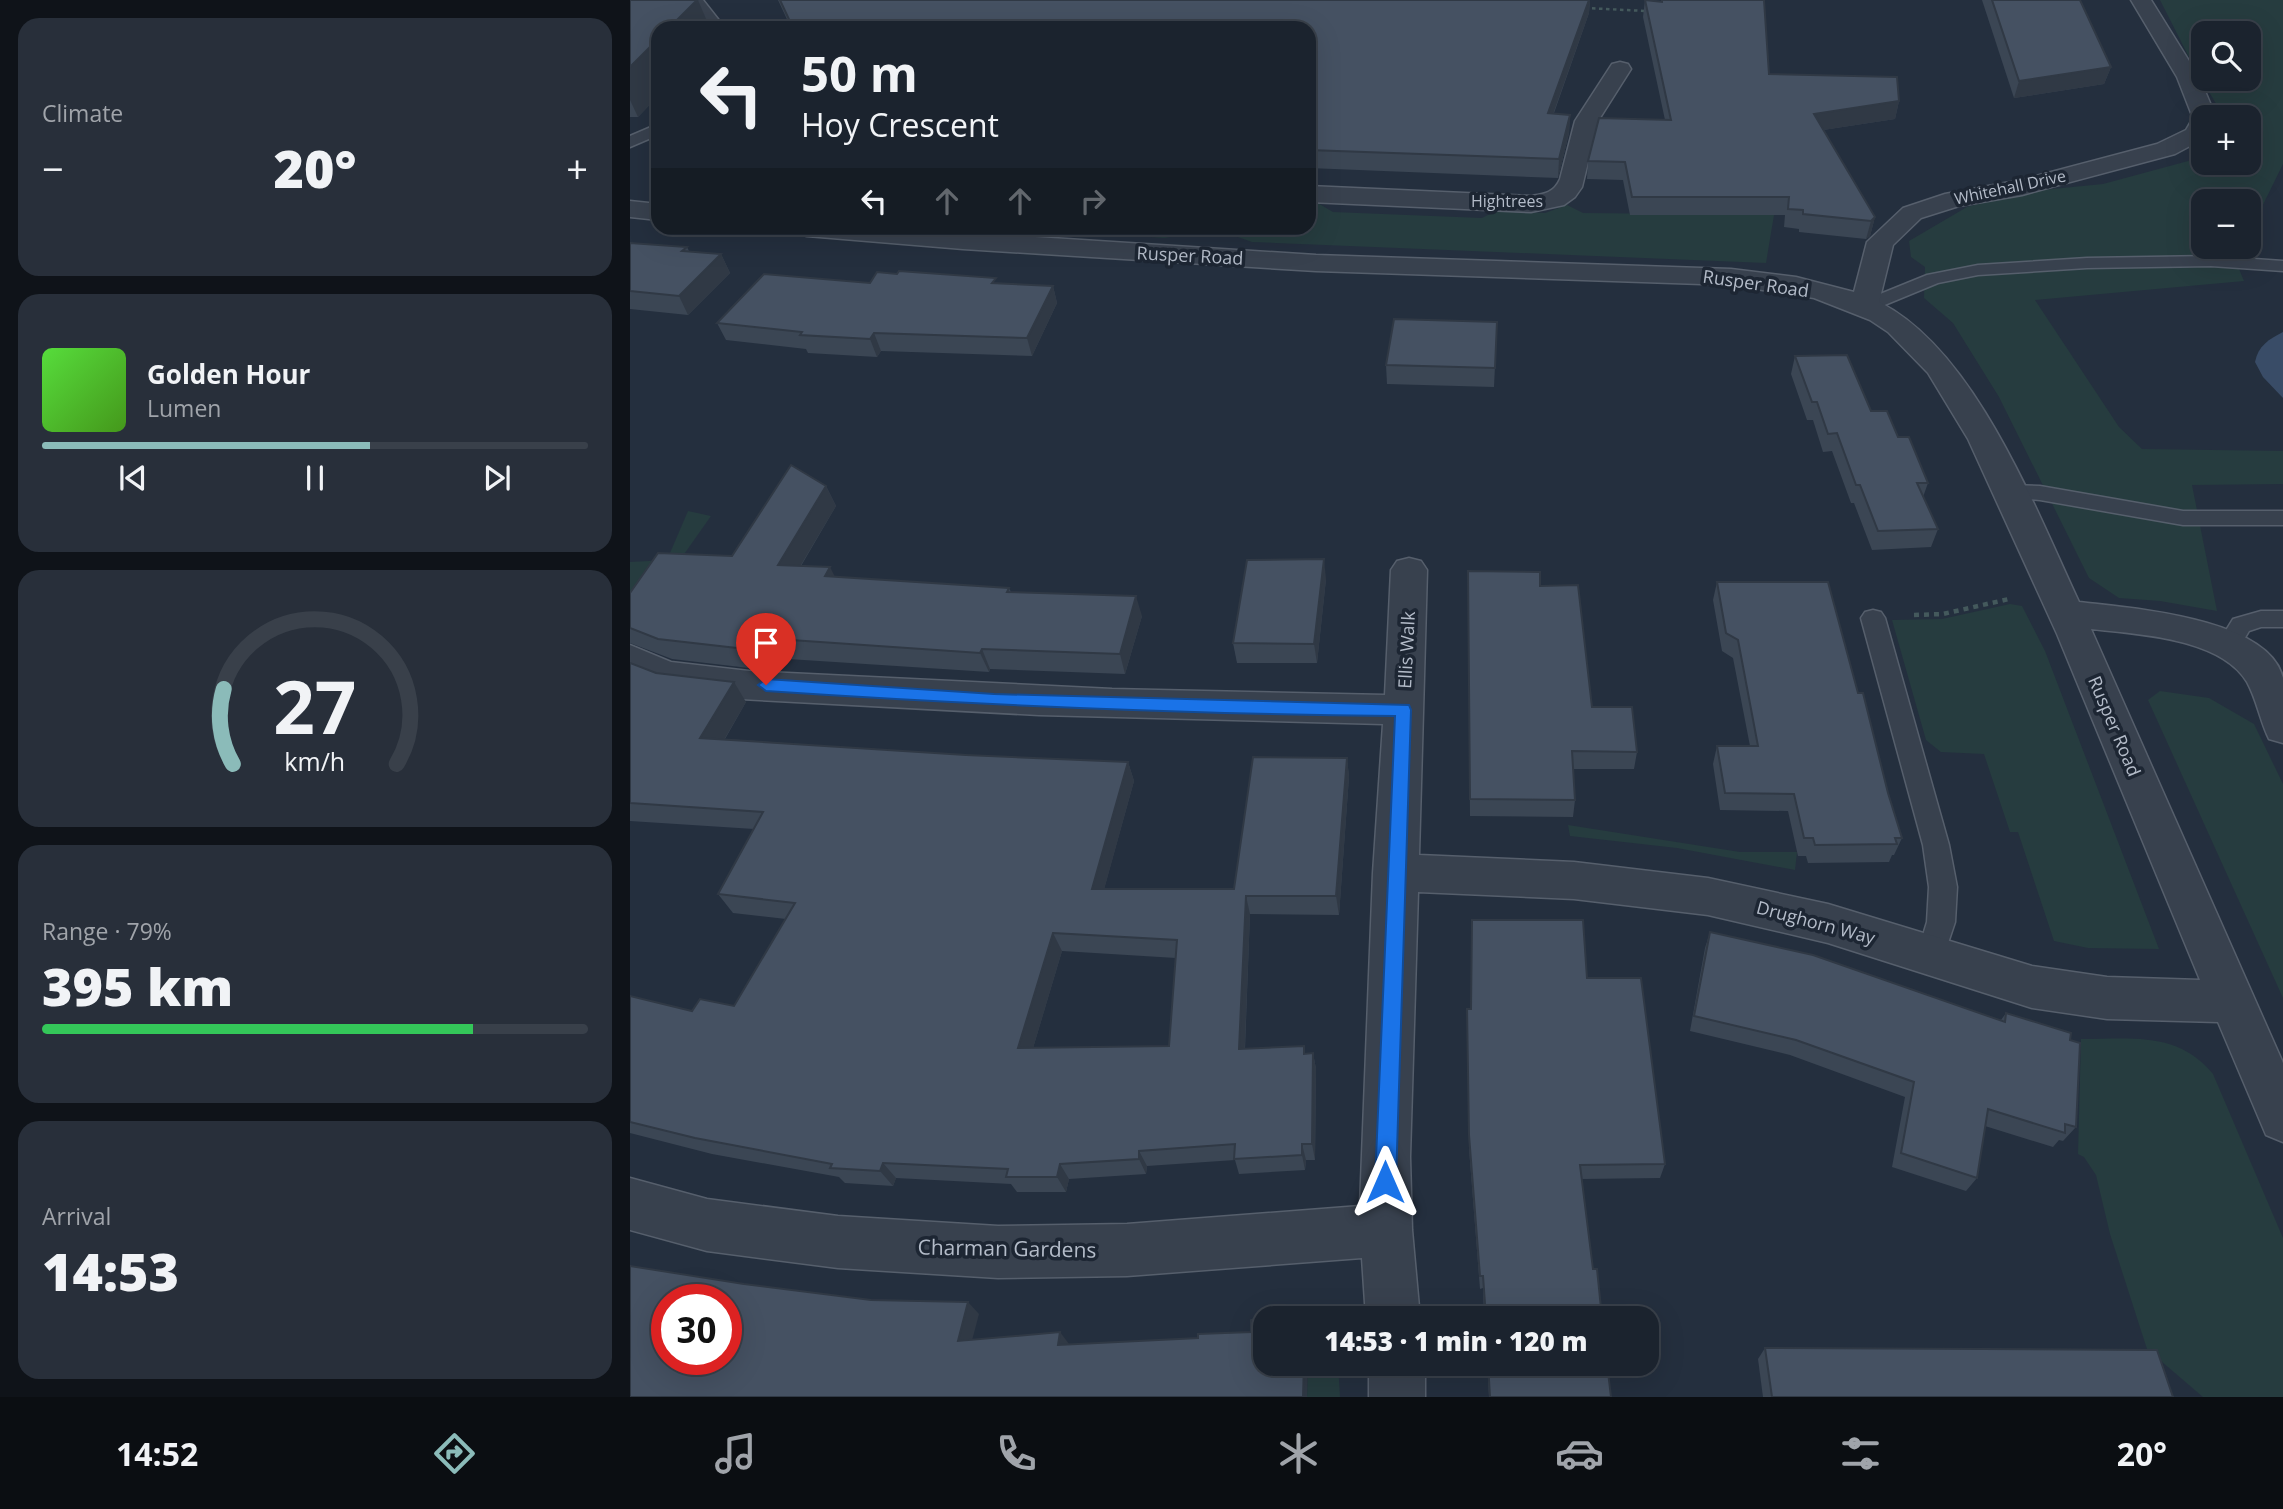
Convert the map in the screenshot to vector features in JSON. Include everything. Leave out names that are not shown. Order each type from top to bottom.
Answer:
[{"type":"street","name":"Whitehall Drive","points":[[2141,0],[2201,105]]},
{"type":"street","points":[[701,1],[711,21]]},
{"type":"street","name":"Hightrees","points":[[1316,194],[1531,204],[1549,202],[1564,195],[1570,186],[1584,128],[1620,69]]},
{"type":"street","name":"Whitehall Drive","points":[[1864,307],[1880,242],[1912,213],[1954,199],[2022,187],[2166,149],[2191,137]]},
{"type":"street","name":"Rusper Road","points":[[891,235],[1189,256],[1731,277],[1782,283],[1833,295],[1896,324],[1951,381],[1983,435],[2067,613],[2283,1118]]},
{"type":"street","points":[[1189,256],[1202,235]]},
{"type":"street","name":"Ellis Walk","points":[[1393,1306],[1386,1230],[1384,1157],[1409,569]]},
{"type":"street","points":[[2067,613],[2170,627],[2229,645],[2261,672],[2283,728]]},
{"type":"street","points":[[630,659],[666,677],[930,696],[1226,708],[1403,710]]},
{"type":"street","name":"Drughorn Way","points":[[1395,873],[1586,880],[1673,890],[1755,905],[1839,926],[2031,986],[2088,996],[2232,1001]]},
{"type":"street","name":"Charman Gardens","points":[[630,1203],[707,1225],[838,1242],[998,1252],[1127,1250],[1386,1230]]},
{"type":"street","points":[[1397,1376],[1397,1397]]},
{"type":"lane","points":[[630,142],[651,132]]},
{"type":"lane","points":[[1864,307],[1933,279],[1978,270],[2087,263],[2211,261],[2283,265]]},
{"type":"lane","points":[[2010,492],[2040,494],[2183,518],[2283,519]]},
{"type":"lane","points":[[1873,618],[1936,845],[1943,887],[1941,922],[1931,955]]},
{"type":"lane","points":[[2229,645],[2241,625],[2261,620],[2283,619]]},
{"type":"path","points":[[1585,8],[1653,11]]},
{"type":"path","points":[[1873,618],[1943,614],[2009,598],[2036,601],[2067,613]]},
{"type":"green space","points":[[2160,0],[2283,0],[2283,164],[2261,209],[2261,189],[2191,189],[2191,259],[2235,259],[2244,281],[2035,300],[2119,427],[2142,449],[2283,451],[2283,484],[2192,485],[2217,611],[2160,601],[2119,598],[2089,578],[1999,397],[1953,323],[1924,298],[1925,267],[1911,257],[1909,241],[1967,207],[2023,192],[2103,184],[2191,160],[2191,175],[2261,175],[2261,105],[2217,105],[2208,91],[2261,91],[2261,21],[2191,21],[2191,61]]},
{"type":"green space","points":[[1316,202],[1333,212],[1482,218],[1498,210],[1545,213],[1567,205],[1583,213],[1774,215],[1766,263],[1252,242],[1235,236],[1316,235]]},
{"type":"green space","points":[[1125,235],[1178,235],[1164,238]]},
{"type":"green space","points":[[688,511],[711,516],[651,601],[630,607],[630,562],[667,560]]},
{"type":"green space","points":[[2010,604],[2022,606],[2045,651],[2159,949],[2088,948],[2054,941],[2018,832],[2010,832],[1984,754],[1941,752],[1926,740],[1892,620],[1942,619]]},
{"type":"green space","points":[[2160,691],[2209,698],[2254,724],[2283,784],[2283,998],[2148,700]]},
{"type":"green space","points":[[1568,825],[1740,852],[1797,852],[1795,870],[1677,848],[1570,836]]},
{"type":"green space","points":[[2081,1039],[2136,1039],[2169,1044],[2185,1050],[2213,1074],[2283,1238],[2283,1397],[2203,1397],[2147,1349],[2110,1234],[2096,1175],[2084,1157],[2078,1154]]},
{"type":"green space","points":[[1308,1376],[1339,1376],[1340,1397],[1307,1397]]},
{"type":"water","points":[[2283,332],[2283,398],[2263,377],[2255,362],[2265,344]]},
{"type":"building","points":[[630,0],[697,0],[676,21],[651,21],[651,46],[630,67]]},
{"type":"building","points":[[780,0],[1589,0],[1548,113],[1570,115],[1559,159],[1316,150],[1316,21],[790,21]]},
{"type":"building","points":[[1645,0],[1764,0],[1769,74],[1897,77],[1899,101],[1814,114],[1875,217],[1871,221],[1803,214],[1803,210],[1788,209],[1789,197],[1632,197],[1625,162],[1588,161],[1599,118],[1671,120]]},
{"type":"building","points":[[1992,0],[2080,0],[2111,67],[2019,81]]},
{"type":"building","points":[[630,243],[687,247],[682,251],[721,254],[679,296],[630,291]]},
{"type":"building","points":[[899,271],[996,278],[992,283],[1053,286],[1027,338],[874,333],[870,339],[800,335],[802,332],[717,323],[764,274],[870,283],[877,272],[897,274]]},
{"type":"building","points":[[1394,319],[1497,322],[1495,368],[1386,365]]},
{"type":"building","points":[[1847,355],[1871,411],[1887,411],[1898,437],[1909,437],[1928,483],[1917,483],[1938,529],[1878,531],[1860,485],[1856,485],[1837,433],[1828,434],[1817,402],[1812,402],[1795,356]]},
{"type":"building","points":[[791,465],[826,486],[778,565],[830,567],[825,576],[1009,588],[1007,592],[1136,596],[1120,654],[982,649],[980,653],[761,638],[754,649],[658,639],[630,628],[630,593],[658,553],[732,556]]},
{"type":"building","points":[[1324,559],[1314,644],[1233,643],[1247,560]]},
{"type":"building","points":[[1468,571],[1540,572],[1540,586],[1578,585],[1592,707],[1632,707],[1637,752],[1572,751],[1575,800],[1470,799]]},
{"type":"building","points":[[1717,582],[1828,582],[1858,693],[1863,693],[1902,838],[1895,838],[1897,844],[1815,845],[1813,838],[1804,838],[1794,794],[1725,793],[1717,746],[1758,746],[1738,640],[1726,633]]},
{"type":"building","points":[[630,663],[656,673],[734,682],[700,738],[1128,762],[1092,889],[1234,889],[1253,757],[1347,758],[1336,896],[1246,896],[1239,1049],[1304,1046],[1304,1054],[1313,1053],[1312,1144],[1302,1144],[1302,1155],[1234,1159],[1235,1144],[1139,1151],[1139,1159],[1060,1164],[1057,1177],[1006,1177],[1008,1169],[883,1163],[880,1171],[830,1168],[832,1164],[695,1138],[630,1122],[630,996],[692,1011],[700,999],[734,1006],[795,903],[718,894],[763,812],[630,803]],"holes":[[[1053,933],[1177,940],[1169,1046],[1018,1048]]]},
{"type":"building","points":[[1472,920],[1583,920],[1587,978],[1641,978],[1665,1164],[1580,1165],[1593,1269],[1597,1269],[1601,1306],[1485,1306],[1483,1276],[1480,1276],[1469,1135],[1467,1009],[1471,1009]]},
{"type":"building","points":[[1710,932],[1813,955],[2005,1022],[2006,1013],[2071,1033],[2070,1040],[2080,1043],[2076,1127],[2065,1124],[2065,1133],[1988,1109],[1977,1178],[1901,1153],[1914,1082],[1796,1040],[1694,1016]]},
{"type":"building","points":[[630,1266],[871,1300],[968,1302],[958,1341],[1060,1332],[1058,1345],[1198,1338],[1198,1334],[1251,1332],[1253,1320],[1253,1376],[1304,1376],[1303,1397],[630,1397]]},
{"type":"building","points":[[1765,1348],[2157,1350],[2173,1397],[1772,1397]]},
{"type":"building","points":[[1489,1376],[1609,1376],[1611,1397],[1490,1397]]},
{"type":"route","points":[[766,685],[994,700],[1226,708],[1403,710],[1385,1182]]}]
